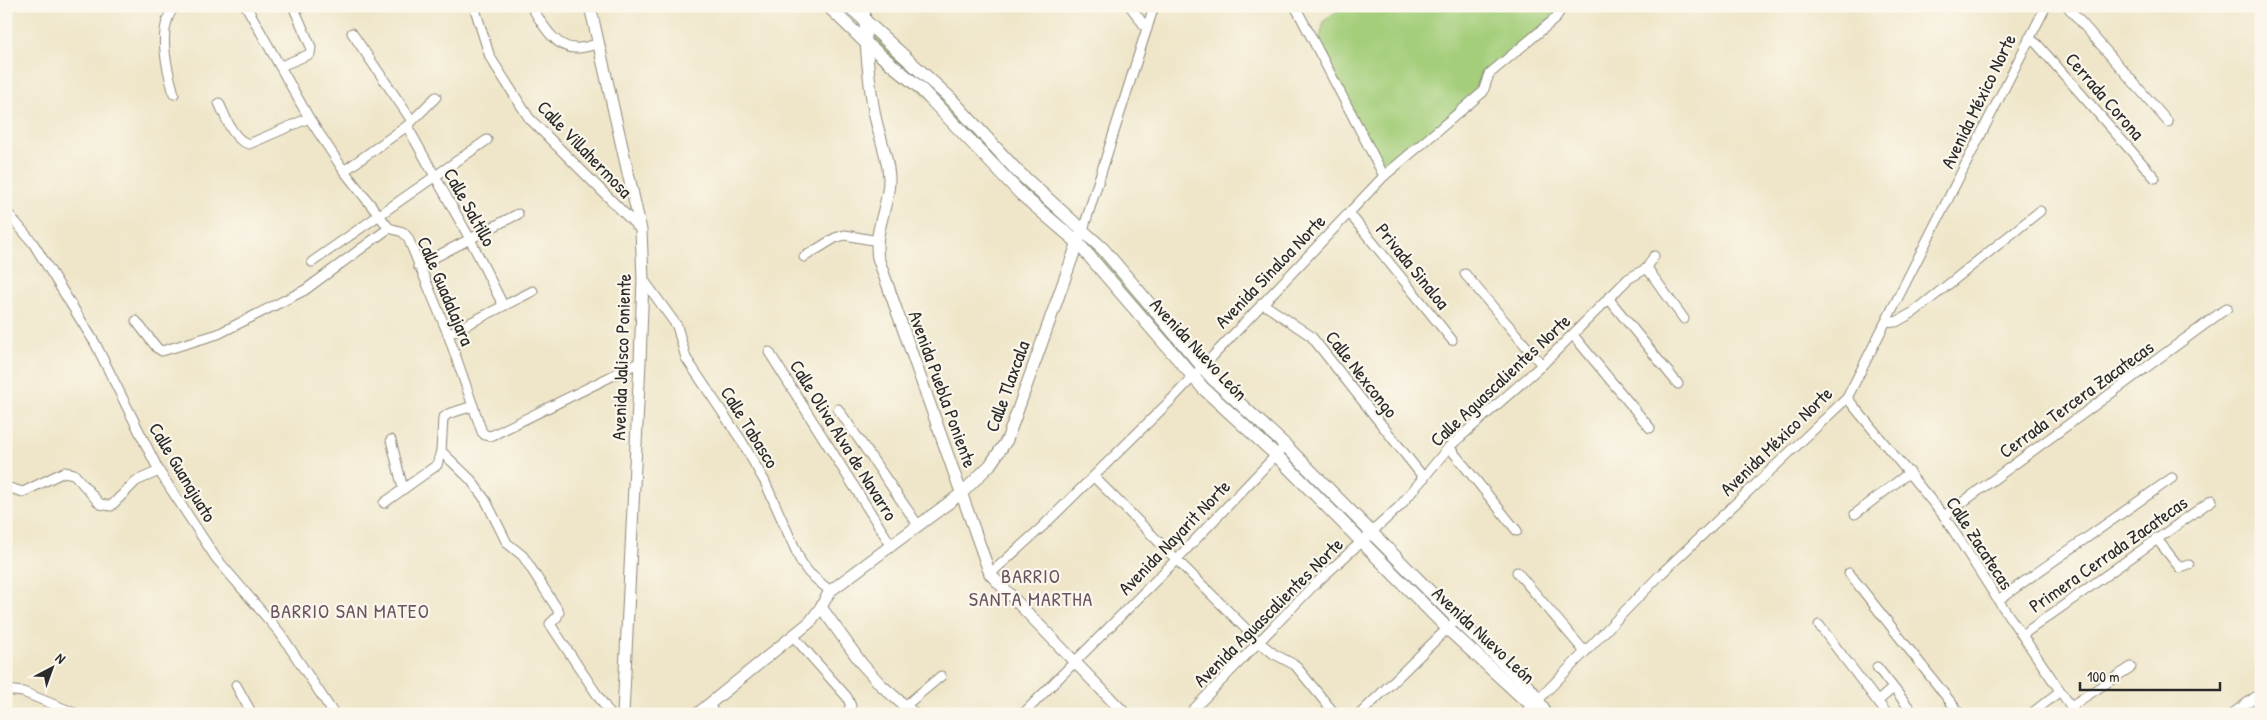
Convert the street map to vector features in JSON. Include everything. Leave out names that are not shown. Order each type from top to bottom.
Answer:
[{"type":"main road","name":"Avenida Nuevo León","points":[[828,6],[866,43],[920,88],[1022,195],[1080,236],[1103,248],[1202,366],[1285,445],[1366,537]]},
{"type":"main road","name":"Avenida Nuevo León","points":[[849,6],[951,99],[1080,236],[1193,376],[1366,537],[1452,624],[1530,690],[1532,707],[1547,714]]},
{"type":"street","points":[[174,6],[166,20],[165,63],[174,94]]},
{"type":"street","name":"Calle Guadalajara","points":[[246,6],[309,118],[344,171],[389,228],[403,232],[408,238],[418,266],[448,334],[482,432],[485,435],[491,436],[640,362]]},
{"type":"street","points":[[280,66],[310,54],[311,47],[293,6]]},
{"type":"street","name":"Calle Villahermosa","points":[[474,6],[490,57],[529,118],[641,230]]},
{"type":"street","points":[[532,6],[549,34],[562,43],[574,49],[598,44]]},
{"type":"street","name":"Avenida Jalisco Poniente","points":[[590,6],[641,230],[643,279],[640,362],[623,714]]},
{"type":"street","name":"Avenida Puebla Poniente","points":[[864,6],[866,43],[875,115],[888,166],[889,180],[878,241],[878,258],[990,574],[1125,714]]},
{"type":"street","points":[[1130,6],[1147,29]]},
{"type":"street","name":"Calle Tlaxcala","points":[[697,714],[712,710],[810,622],[821,608],[830,590],[962,492],[990,465],[1007,440],[1080,236],[1154,6]]},
{"type":"street","points":[[1294,6],[1384,176]]},
{"type":"street","name":"Avenida México Norte","points":[[1532,707],[1662,572],[1847,398],[2028,38],[2046,6]]},
{"type":"street","points":[[2067,6],[2168,122]]},
{"type":"street","name":"Avenida Sinaloa Norte","points":[[990,574],[1094,477],[1384,176],[1477,97],[1482,92],[1489,74],[1558,10]]},
{"type":"street","name":"Calle Saltillo","points":[[352,32],[409,124],[503,305]]},
{"type":"street","name":"Cerrada Corona","points":[[2028,38],[2037,44],[2155,178]]},
{"type":"street","points":[[344,171],[409,124],[436,97]]},
{"type":"street","points":[[219,103],[236,137],[241,142],[249,144],[309,118]]},
{"type":"street","points":[[312,262],[487,140]]},
{"type":"street","points":[[6,162],[6,168]]},
{"type":"street","name":"Calle Guanajuato","points":[[6,211],[33,243],[95,343],[158,471],[216,558],[280,633],[334,714]]},
{"type":"street","points":[[1887,321],[1896,322],[1914,312],[2040,211]]},
{"type":"street","name":"Privada Sinaloa","points":[[1349,213],[1452,340]]},
{"type":"street","points":[[418,266],[518,214]]},
{"type":"street","points":[[136,321],[157,348],[162,351],[218,334],[305,290],[389,228]]},
{"type":"street","points":[[804,257],[835,238],[845,235],[878,241]]},
{"type":"street","name":"Calle Aguascalientes Norte","points":[[1366,537],[1400,506],[1449,447],[1542,365],[1628,279],[1647,268],[1654,256]]},
{"type":"street","points":[[1647,268],[1684,319]]},
{"type":"street","points":[[1465,274],[1542,365]]},
{"type":"street","name":"Calle Tabasco","points":[[643,279],[677,326],[686,358],[741,440],[765,482],[801,562],[809,573],[830,590]]},
{"type":"street","points":[[448,334],[533,291]]},
{"type":"street","points":[[1608,298],[1678,384]]},
{"type":"street","name":"Calle Nexcongo","points":[[1262,303],[1311,336],[1424,478]]},
{"type":"street","name":"Cerrada Tercera Zacatecas","points":[[1944,516],[2227,308]]},
{"type":"street","points":[[1573,334],[1650,428]]},
{"type":"street","name":"Calle Oliva Alva de Navarro","points":[[768,352],[891,545]]},
{"type":"street","name":"Calle Zacatecas","points":[[1847,398],[1910,472],[1944,516],[1998,600],[2073,710]]},
{"type":"street","points":[[384,503],[437,465],[441,451],[443,418],[448,414],[473,406]]},
{"type":"street","points":[[838,409],[918,525]]},
{"type":"street","points":[[391,440],[403,488]]},
{"type":"street","name":"Avenida Nayarit Norte","points":[[1023,714],[1176,560],[1285,445]]},
{"type":"street","points":[[1449,447],[1517,531]]},
{"type":"street","points":[[441,451],[470,480],[486,502],[507,542],[523,556],[559,612],[558,616],[550,624],[554,633],[610,714]]},
{"type":"street","points":[[6,487],[23,492],[64,472],[69,472],[74,474],[100,504],[111,506],[136,481],[158,471]]},
{"type":"street","points":[[1855,514],[1910,472]]},
{"type":"street","points":[[1094,477],[1259,642],[1274,654],[1294,665],[1335,714]]},
{"type":"street","points":[[1998,600],[2172,478]]},
{"type":"street","name":"Primera Cerrada Zacatecas","points":[[2022,635],[2212,500]]},
{"type":"street","name":"Avenida Aguascalientes Norte","points":[[1189,714],[1312,587],[1366,537]]},
{"type":"street","points":[[2156,538],[2180,568],[2189,565]]},
{"type":"street","points":[[1517,572],[1585,652]]},
{"type":"street","points":[[1849,573],[1960,714]]},
{"type":"street","points":[[821,608],[862,664],[881,685],[910,710],[941,676]]},
{"type":"street","points":[[1360,714],[1452,624]]},
{"type":"street","points":[[1819,625],[1887,714]]},
{"type":"street","points":[[794,636],[847,697],[851,706],[846,714]]},
{"type":"street","points":[[1877,667],[1914,714]]},
{"type":"street","points":[[2073,710],[2131,667]]},
{"type":"street","points":[[236,685],[252,714]]},
{"type":"street","points":[[1878,701],[1893,688]]},
{"type":"street","points":[[6,690],[23,692],[77,714]]},
{"type":"street","points":[[2031,714],[2060,692]]},
{"type":"street","points":[[2232,714],[2261,693]]},
{"type":"green space","points":[[1343,6],[1550,6],[1555,14],[1486,73],[1479,92],[1386,169],[1373,151],[1319,43],[1324,21]]},
{"type":"green space","points":[[869,30],[904,60],[1080,231],[1076,238],[1024,193],[869,39]]},
{"type":"green space","points":[[1083,234],[1198,367],[1193,372],[1085,248]]},
{"type":"district","name":"BARRIO SANTA MARTHA","points":[[1031,586]]},
{"type":"district","name":"BARRIO SAN MATEO","points":[[350,610]]}]
